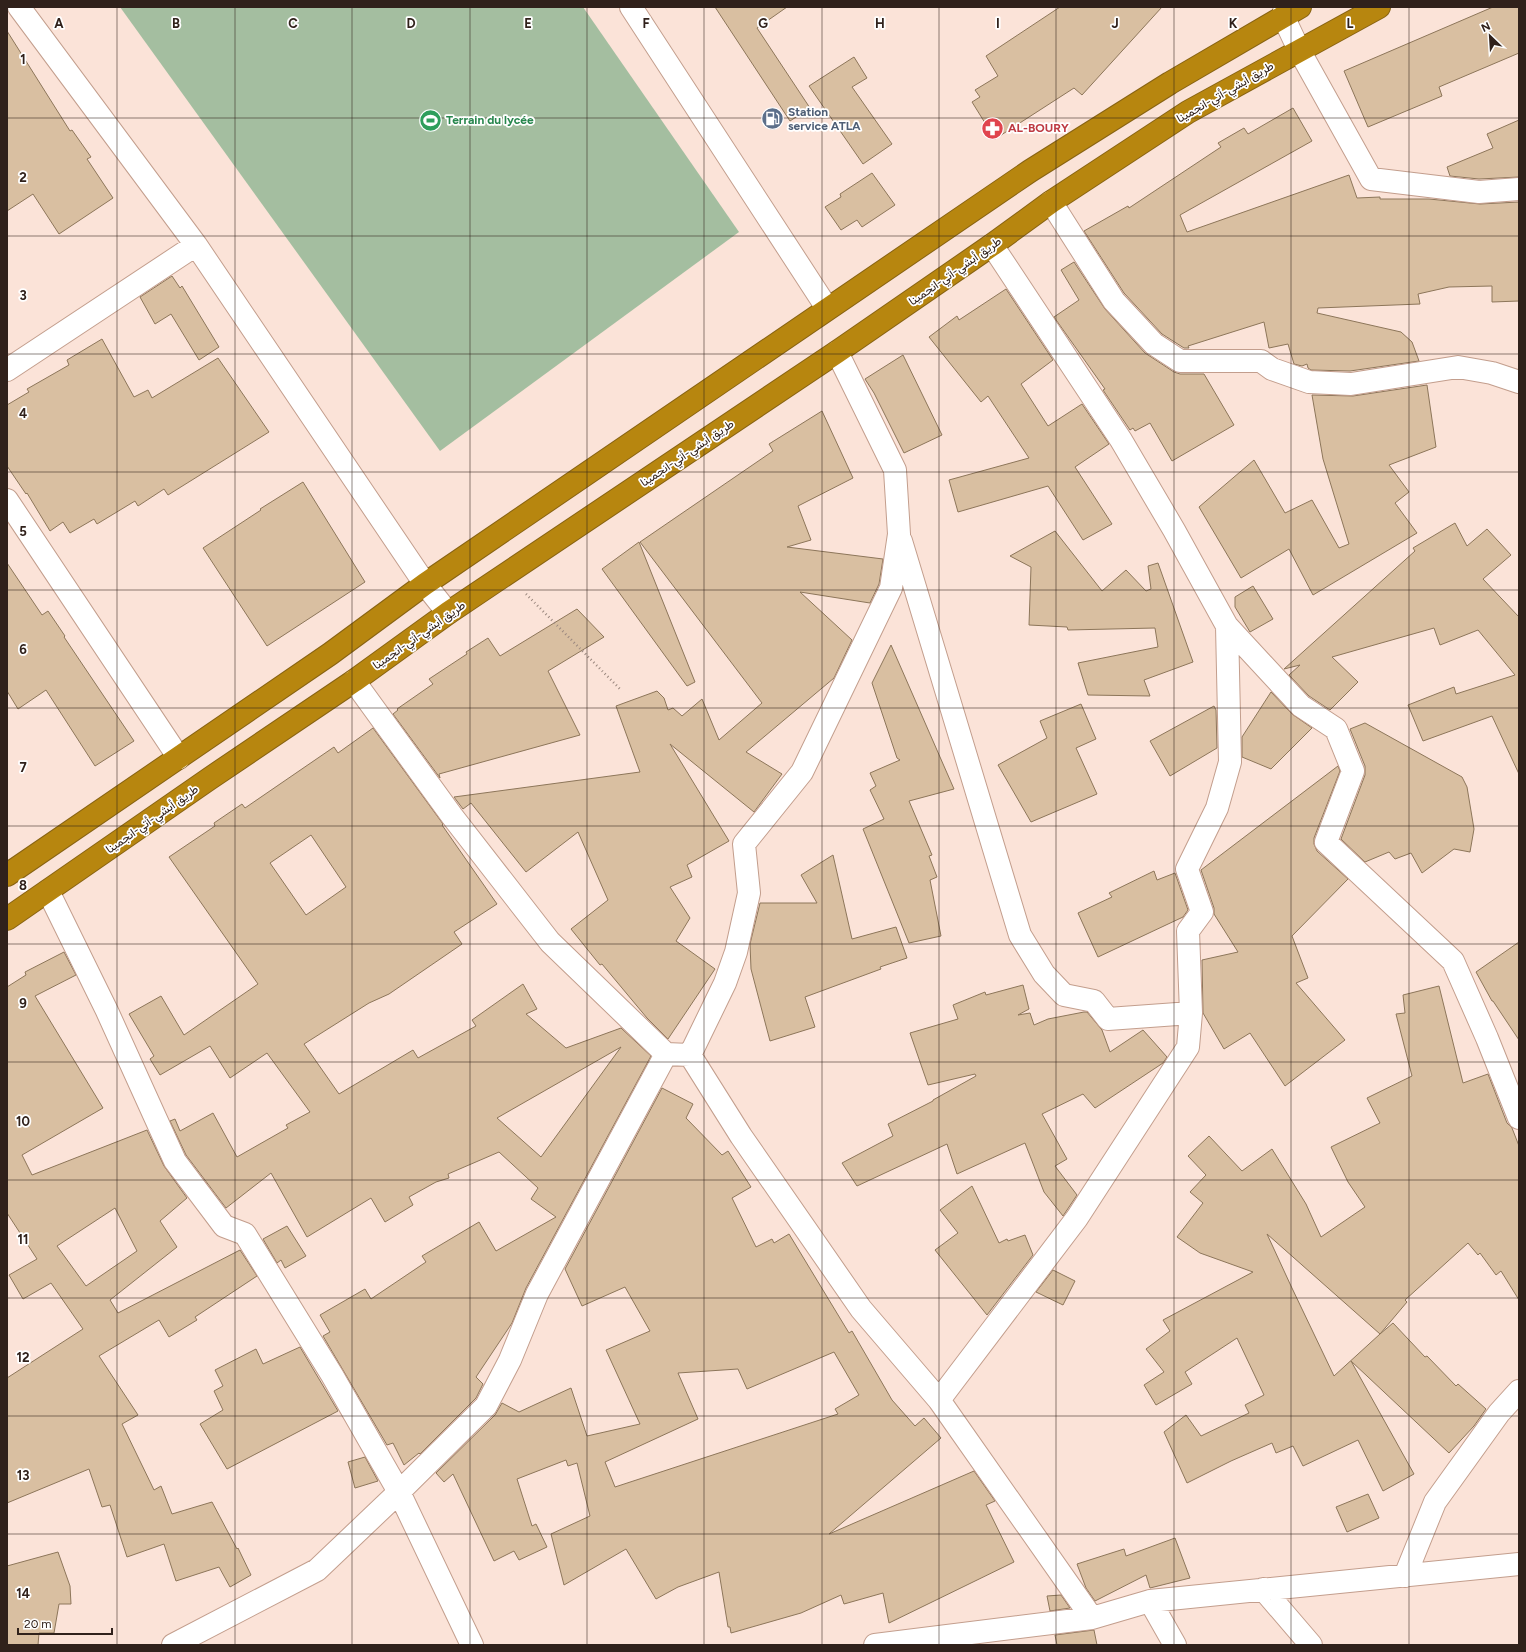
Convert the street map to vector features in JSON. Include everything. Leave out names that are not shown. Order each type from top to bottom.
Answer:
[{"type":"highway","name":"طريق أبشي-أتي-انجمينا","points":[[7,919],[354,681],[448,613],[837,352],[992,245],[1051,202],[1188,112],[1379,7]]},
{"type":"highway","points":[[7,874],[330,654],[425,584],[827,308],[1030,171],[1290,10]]},
{"type":"street","points":[[18,7],[196,245],[425,584],[448,613]]},
{"type":"street","points":[[631,7],[827,308]]},
{"type":"street","points":[[1290,10],[1300,50],[1371,179],[1479,192],[1519,189]]},
{"type":"street","points":[[1051,202],[1114,301],[1154,344],[1180,361],[1261,361],[1272,369],[1309,382],[1351,384],[1458,367],[1492,373],[1519,382]]},
{"type":"street","points":[[7,370],[196,245]]},
{"type":"street","points":[[992,245],[1121,440],[1174,530],[1227,626],[1301,706],[1336,729],[1353,771],[1326,842],[1453,961],[1487,1038],[1519,1118]]},
{"type":"street","points":[[690,1055],[725,983],[736,952],[749,893],[744,844],[802,772],[891,588],[899,534],[895,470],[837,352]]},
{"type":"street","points":[[7,500],[179,758]]},
{"type":"street","points":[[899,534],[1020,935],[1044,974],[1064,995],[1094,1001],[1108,1019],[1190,1013]]},
{"type":"street","points":[[939,1400],[1077,1218],[1188,1047],[1190,1013],[1188,931],[1202,912],[1187,869],[1217,808],[1230,762],[1227,626]]},
{"type":"street","points":[[354,681],[452,816],[550,942],[666,1054],[690,1055]]},
{"type":"street","points":[[48,891],[107,1010],[175,1161],[224,1226],[244,1234],[332,1375],[399,1492],[472,1645]]},
{"type":"street","points":[[173,1645],[317,1570],[486,1406],[510,1360],[537,1294],[666,1054]]},
{"type":"street","points":[[690,1055],[741,1136],[861,1309],[939,1400],[1092,1618]]},
{"type":"street","points":[[1406,1576],[1435,1502],[1498,1413],[1519,1391]]},
{"type":"street","points":[[875,1645],[1092,1618],[1150,1601],[1519,1564]]},
{"type":"street","points":[[1263,1589],[1311,1645]]},
{"type":"street","points":[[1150,1601],[1175,1645]]},
{"type":"path","points":[[506,574],[621,690]]},
{"type":"green space","name":"Terrain du lycée","points":[[120,7],[583,7],[739,232],[440,451]]},
{"type":"building","points":[[715,7],[787,7],[757,28],[810,108],[790,121]]},
{"type":"building","points":[[1060,7],[1162,7],[1082,95],[1074,88],[995,139],[972,102],[980,97],[975,90],[998,76],[986,56]]},
{"type":"building","points":[[1493,7],[1519,7],[1519,53],[1439,87],[1442,96],[1368,127],[1344,71]]},
{"type":"building","points":[[7,31],[70,131],[72,130],[91,157],[87,159],[113,198],[59,234],[33,194],[7,211]]},
{"type":"building","points":[[854,57],[867,78],[852,87],[892,144],[863,164],[809,86]]},
{"type":"building","points":[[1293,108],[1312,141],[1180,215],[1187,232],[1349,175],[1357,198],[1380,197],[1380,199],[1429,199],[1480,204],[1519,202],[1519,301],[1492,302],[1492,286],[1449,287],[1418,294],[1420,304],[1318,308],[1317,313],[1401,332],[1412,342],[1419,361],[1350,371],[1311,370],[1308,368],[1307,364],[1302,366],[1294,364],[1288,344],[1269,348],[1264,322],[1188,346],[1189,348],[1184,348],[1162,334],[1124,293],[1084,231],[1128,206],[1129,208],[1221,147],[1218,143],[1244,128],[1248,134]]},
{"type":"building","points":[[1519,120],[1519,177],[1479,179],[1450,176],[1447,167],[1493,148],[1487,134]]},
{"type":"building","points":[[872,173],[895,205],[862,227],[857,220],[841,230],[825,207],[841,197],[840,194]]},
{"type":"building","points":[[1074,262],[1105,309],[1145,353],[1174,372],[1180,374],[1204,374],[1234,425],[1172,461],[1150,423],[1135,431],[1133,428],[1130,430],[1103,390],[1105,389],[1054,317],[1079,300],[1061,270]]},
{"type":"building","points":[[172,276],[180,288],[182,286],[219,347],[199,360],[171,314],[155,324],[140,297]]},
{"type":"building","points":[[1006,289],[1053,360],[1021,384],[1048,426],[1082,404],[1109,444],[1075,467],[1112,524],[1083,540],[1048,486],[958,512],[949,480],[1029,458],[988,396],[981,402],[929,337],[957,316],[959,320]]},
{"type":"building","points":[[102,339],[134,397],[148,390],[152,398],[218,358],[269,432],[168,495],[164,489],[138,506],[135,501],[97,524],[94,519],[70,533],[63,522],[50,531],[27,493],[26,494],[7,466],[7,405],[29,392],[27,389],[69,365],[67,360]]},
{"type":"building","points":[[903,355],[942,435],[904,453],[874,393],[865,379]]},
{"type":"building","points":[[1427,385],[1436,447],[1389,465],[1409,492],[1395,503],[1417,533],[1313,595],[1289,549],[1241,578],[1199,507],[1254,460],[1285,513],[1312,500],[1339,548],[1349,544],[1323,459],[1312,395],[1353,396]]},
{"type":"building","points":[[822,411],[853,478],[798,506],[811,540],[787,547],[883,559],[879,584],[870,603],[800,592],[852,640],[834,678],[746,752],[782,774],[754,812],[670,744],[729,841],[687,865],[692,877],[670,887],[690,918],[676,941],[715,969],[668,1039],[647,1018],[602,964],[600,965],[571,929],[608,900],[578,832],[526,872],[471,803],[463,809],[454,797],[640,772],[616,706],[657,691],[664,698],[668,710],[673,708],[682,716],[702,699],[719,740],[762,703],[640,542],[773,451],[769,444]]},
{"type":"building","points":[[303,482],[365,582],[267,646],[203,548]]},
{"type":"building","points":[[1455,523],[1467,546],[1487,529],[1511,555],[1483,579],[1519,617],[1519,774],[1492,716],[1423,741],[1408,705],[1454,687],[1456,694],[1515,675],[1478,630],[1440,645],[1434,628],[1332,657],[1358,682],[1330,710],[1309,696],[1289,675],[1300,665],[1284,669],[1415,551],[1413,548]]},
{"type":"building","points":[[1055,531],[1102,591],[1126,570],[1146,591],[1151,589],[1148,566],[1158,563],[1193,662],[1144,680],[1150,696],[1088,695],[1078,663],[1158,647],[1155,628],[1068,630],[1067,627],[1029,625],[1031,567],[1010,556]]},
{"type":"building","points":[[639,542],[695,682],[687,686],[602,569]]},
{"type":"building","points":[[7,563],[42,615],[48,611],[134,741],[95,766],[46,690],[18,709],[7,691]]},
{"type":"building","points":[[1253,586],[1273,619],[1250,632],[1235,607],[1235,597]]},
{"type":"building","points":[[577,609],[604,637],[548,671],[580,735],[439,774],[440,778],[393,714],[398,710],[397,709],[433,684],[429,679],[488,638],[500,656]]},
{"type":"building","points":[[891,645],[954,789],[909,801],[932,855],[929,856],[937,877],[930,880],[941,936],[909,943],[863,829],[884,819],[870,790],[876,786],[870,773],[900,760],[897,758],[872,683]]},
{"type":"building","points":[[1271,692],[1292,714],[1312,728],[1271,769],[1242,757],[1242,737]]},
{"type":"building","points":[[1081,704],[1096,739],[1076,748],[1097,794],[1031,822],[998,765],[1047,738],[1040,721]]},
{"type":"building","points":[[1214,706],[1216,710],[1217,748],[1170,776],[1150,741]]},
{"type":"building","points":[[1365,723],[1462,777],[1467,787],[1474,829],[1470,852],[1454,849],[1422,873],[1411,853],[1395,859],[1389,852],[1365,862],[1341,839],[1365,775],[1365,766],[1350,729]]},
{"type":"building","points":[[373,728],[443,824],[442,825],[497,904],[454,932],[462,944],[389,994],[369,1003],[304,1044],[339,1094],[413,1050],[418,1058],[476,1026],[472,1020],[523,984],[537,1009],[526,1014],[566,1048],[621,1028],[651,1056],[526,1288],[512,1323],[476,1377],[483,1384],[476,1398],[420,1454],[419,1453],[404,1465],[393,1443],[387,1445],[323,1336],[330,1332],[320,1315],[365,1289],[371,1299],[426,1262],[422,1256],[479,1222],[496,1251],[556,1217],[531,1199],[538,1188],[499,1152],[448,1174],[449,1178],[436,1182],[409,1197],[413,1205],[385,1222],[371,1198],[307,1237],[271,1173],[226,1208],[186,1155],[170,1121],[175,1119],[180,1131],[213,1113],[237,1157],[288,1128],[286,1125],[310,1112],[267,1053],[230,1078],[210,1046],[160,1075],[150,1059],[154,1056],[129,1014],[161,996],[184,1035],[258,984],[169,857],[215,826],[214,823],[242,804],[245,808],[334,747],[338,753]],"holes":[[[311,835],[346,887],[306,915],[270,863]],[[621,1047],[541,1157],[497,1118]]]},
{"type":"building","points":[[1338,766],[1340,771],[1314,838],[1314,844],[1317,851],[1348,879],[1292,936],[1308,978],[1296,983],[1345,1040],[1285,1086],[1250,1033],[1224,1049],[1203,1013],[1202,960],[1238,952],[1214,914],[1214,908],[1201,870]]},
{"type":"building","points":[[833,855],[852,939],[896,927],[907,958],[880,967],[881,969],[805,997],[815,1027],[770,1041],[751,969],[750,944],[760,903],[817,903],[801,875]]},
{"type":"building","points":[[1154,871],[1157,880],[1175,873],[1188,910],[1183,917],[1098,957],[1078,913],[1112,897],[1109,893]]},
{"type":"building","points":[[1519,942],[1519,1040],[1492,1001],[1476,972]]},
{"type":"building","points":[[64,952],[76,975],[35,996],[103,1108],[22,1155],[32,1175],[147,1130],[164,1166],[187,1198],[160,1221],[177,1247],[110,1300],[118,1313],[240,1250],[257,1276],[195,1317],[197,1320],[169,1337],[159,1320],[99,1356],[138,1415],[122,1424],[154,1490],[161,1486],[172,1514],[212,1502],[237,1549],[238,1548],[251,1575],[230,1587],[219,1567],[176,1581],[164,1544],[127,1557],[110,1505],[102,1507],[89,1469],[7,1503],[7,1378],[83,1329],[51,1283],[23,1299],[9,1275],[37,1259],[7,1213],[7,987],[26,975],[25,972]],"holes":[[[115,1208],[137,1251],[86,1286],[57,1246]]]},
{"type":"building","points":[[1023,985],[1029,1009],[1018,1015],[1030,1013],[1034,1025],[1048,1019],[1087,1012],[1102,1030],[1110,1052],[1143,1030],[1167,1057],[1163,1063],[1095,1108],[1083,1094],[1042,1114],[1067,1159],[1055,1166],[1077,1195],[1063,1216],[1044,1192],[1025,1143],[957,1174],[947,1144],[857,1186],[842,1163],[893,1136],[888,1124],[933,1101],[976,1076],[975,1074],[928,1085],[910,1033],[958,1019],[953,1005],[985,992],[986,995]]},
{"type":"building","points":[[1439,986],[1463,1083],[1488,1074],[1507,1123],[1512,1128],[1519,1146],[1519,1300],[1501,1271],[1496,1275],[1480,1253],[1478,1255],[1468,1243],[1405,1300],[1407,1302],[1380,1334],[1393,1323],[1425,1357],[1427,1356],[1456,1386],[1458,1384],[1486,1409],[1474,1426],[1449,1453],[1351,1361],[1414,1474],[1383,1491],[1358,1440],[1303,1466],[1293,1446],[1276,1453],[1272,1443],[1187,1483],[1164,1432],[1186,1415],[1201,1436],[1249,1413],[1245,1405],[1264,1395],[1237,1338],[1185,1372],[1192,1384],[1156,1405],[1144,1385],[1164,1372],[1146,1349],[1170,1331],[1163,1320],[1253,1272],[1200,1253],[1177,1237],[1203,1203],[1190,1192],[1206,1175],[1188,1156],[1209,1136],[1242,1171],[1272,1149],[1306,1204],[1321,1237],[1365,1207],[1348,1182],[1331,1147],[1380,1123],[1367,1098],[1412,1076],[1396,1014],[1405,1013],[1403,995]],"holes":[[[1267,1234],[1380,1334],[1334,1376],[1291,1286]]]},
{"type":"building","points":[[662,1088],[693,1104],[686,1118],[722,1155],[728,1151],[751,1187],[732,1198],[756,1247],[772,1239],[774,1243],[789,1234],[849,1333],[852,1331],[892,1400],[915,1426],[924,1418],[941,1438],[829,1534],[974,1471],[995,1501],[986,1505],[1014,1562],[889,1623],[883,1593],[844,1604],[841,1595],[801,1613],[731,1633],[730,1627],[728,1627],[719,1572],[678,1587],[656,1599],[626,1549],[564,1585],[551,1534],[590,1516],[577,1463],[568,1466],[566,1460],[517,1479],[532,1526],[536,1524],[547,1547],[519,1560],[514,1551],[494,1561],[453,1474],[444,1482],[436,1473],[495,1415],[502,1403],[519,1412],[571,1388],[587,1436],[640,1424],[606,1350],[650,1331],[625,1287],[582,1306],[565,1269]],"holes":[[[834,1352],[859,1395],[835,1409],[838,1414],[615,1487],[605,1462],[698,1419],[678,1373],[738,1369],[747,1389]]]},
{"type":"building","points":[[972,1186],[999,1243],[1007,1239],[1008,1241],[1025,1235],[1033,1255],[987,1315],[935,1250],[958,1233],[940,1210]]},
{"type":"building","points":[[287,1226],[306,1256],[285,1268],[281,1260],[277,1263],[263,1239]]},
{"type":"building","points":[[1053,1270],[1075,1281],[1063,1305],[1036,1292]]},
{"type":"building","points":[[300,1347],[338,1411],[227,1469],[200,1424],[223,1410],[214,1391],[223,1386],[215,1370],[256,1349],[263,1364]]},
{"type":"building","points":[[365,1457],[378,1481],[355,1488],[348,1462]]},
{"type":"building","points":[[1368,1494],[1379,1518],[1347,1532],[1336,1507]]},
{"type":"building","points":[[1175,1538],[1190,1578],[1150,1588],[1146,1575],[1095,1601],[1086,1588],[1077,1564],[1124,1549],[1126,1556]]},
{"type":"building","points":[[58,1552],[70,1586],[71,1604],[59,1604],[54,1633],[39,1633],[38,1645],[7,1645],[7,1566]]},
{"type":"building","points":[[1061,1595],[1070,1608],[1050,1611],[1047,1596]]},
{"type":"building","points":[[1094,1630],[1097,1645],[1057,1645],[1055,1635]]},
{"type":"place","name":"Station service ATLA","points":[[773,119]]},
{"type":"place","name":"Terrain du lycée","points":[[431,120]]},
{"type":"place","name":"AL-BOURY","points":[[992,128]]}]
